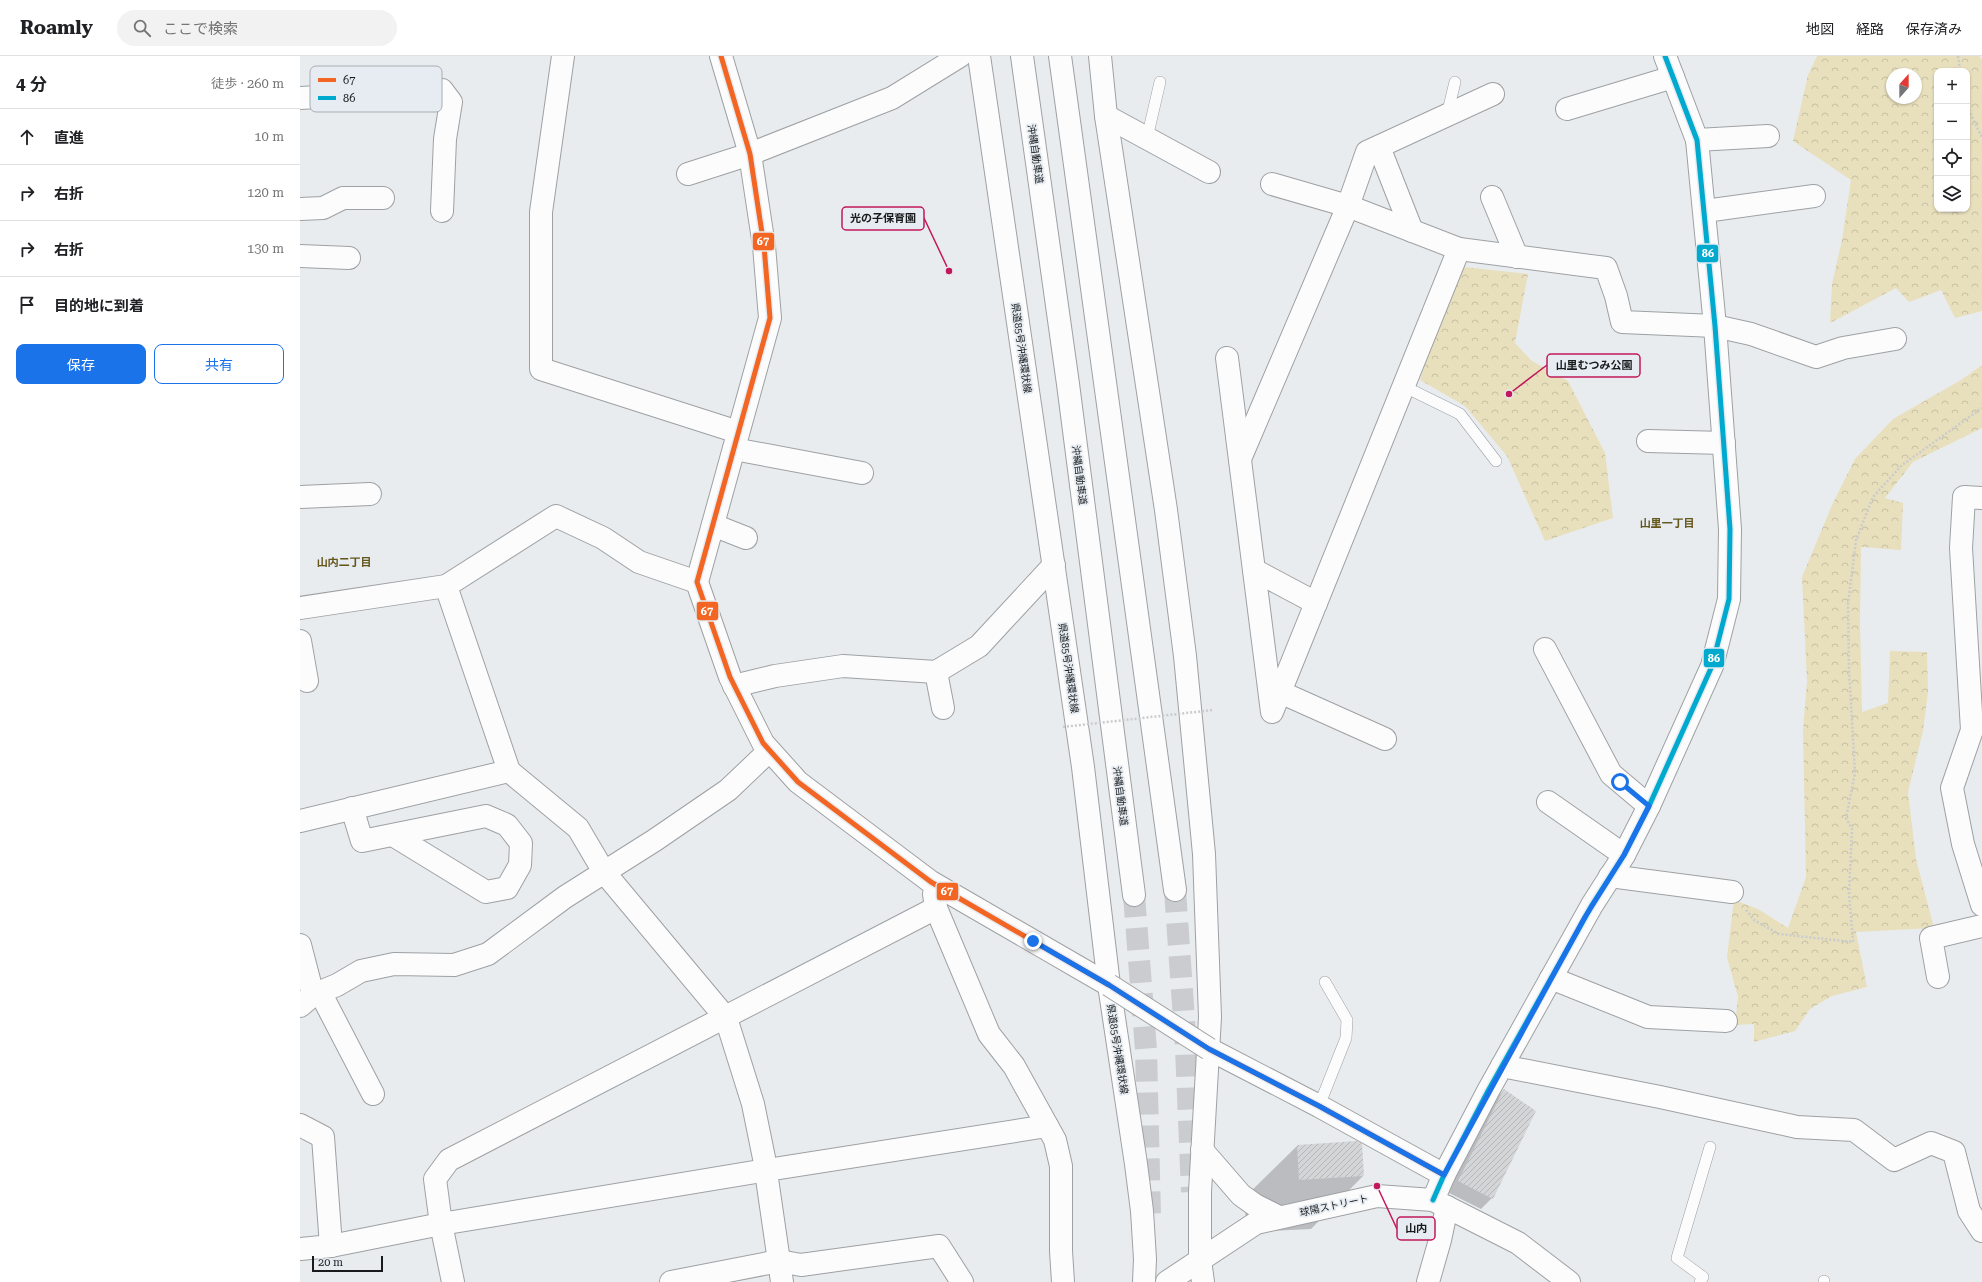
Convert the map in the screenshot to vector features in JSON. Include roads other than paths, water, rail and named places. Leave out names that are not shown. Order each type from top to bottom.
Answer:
[{"type":"main road","points":[[563,56],[541,212],[541,369],[736,440],[862,473]]},
{"type":"main road","points":[[721,56],[750,154],[764,246],[770,318],[697,582],[734,686],[763,744],[798,782],[931,882],[1109,985],[1209,1049],[1319,1106],[1444,1175]]},
{"type":"main road","points":[[688,174],[750,154],[892,98],[960,56]]},
{"type":"main road","name":"県道85号沖縄環状線","points":[[980,56],[1083,767],[1109,985],[1142,1212],[1144,1282]]},
{"type":"main road","name":"沖縄自動車道","points":[[1022,56],[1068,384],[1134,895]]},
{"type":"main road","points":[[1060,56],[1175,890]]},
{"type":"main road","points":[[1100,56],[1106,116],[1166,510],[1185,656],[1204,854],[1208,941],[1209,1049],[1200,1192],[1200,1260],[1203,1282]]},
{"type":"main road","points":[[1428,1282],[1440,1240],[1440,1204],[1444,1175],[1502,1066],[1592,905],[1624,855],[1649,806],[1712,666],[1729,599],[1730,529],[1715,326],[1697,140],[1666,56]]},
{"type":"main road","points":[[1567,109],[1673,77]]},
{"type":"main road","points":[[442,90],[450,102],[444,139],[442,211]]},
{"type":"main road","points":[[1240,460],[1348,206],[1367,152],[1493,94]]},
{"type":"main road","points":[[300,98],[310,97]]},
{"type":"main road","points":[[1106,116],[1209,172]]},
{"type":"main road","points":[[1697,140],[1768,136]]},
{"type":"main road","points":[[1379,146],[1412,231]]},
{"type":"main road","points":[[1272,184],[1348,206],[1459,249],[1606,268],[1616,296],[1622,322],[1715,326],[1751,334],[1816,357],[1843,348],[1895,339]]},
{"type":"main road","points":[[1705,211],[1814,196]]},
{"type":"main road","points":[[1492,197],[1517,257]]},
{"type":"main road","points":[[300,209],[323,208],[343,198],[383,198]]},
{"type":"main road","points":[[1227,358],[1272,712],[1459,249]]},
{"type":"main road","points":[[300,256],[349,258]]},
{"type":"main road","points":[[1648,441],[1724,443]]},
{"type":"main road","points":[[300,497],[370,494]]},
{"type":"main road","points":[[1982,498],[1964,496],[1961,548],[1972,730],[1952,788],[1964,844],[1982,906]]},
{"type":"main road","points":[[300,608],[446,586],[556,516],[603,538],[639,562],[697,582]]},
{"type":"main road","points":[[713,525],[746,538]]},
{"type":"main road","points":[[734,686],[775,676],[843,666],[936,672],[979,646],[1054,565]]},
{"type":"main road","points":[[1254,570],[1316,603]]},
{"type":"main road","points":[[446,586],[509,771],[578,828],[604,872],[726,1018],[753,1104],[767,1170],[781,1272]]},
{"type":"main road","points":[[300,641],[307,681]]},
{"type":"main road","points":[[1545,649],[1611,774],[1649,806]]},
{"type":"main road","points":[[936,672],[943,708]]},
{"type":"main road","points":[[1280,692],[1385,739]]},
{"type":"main road","points":[[311,998],[337,985],[361,970],[394,964],[454,965],[488,954],[565,897],[656,840],[728,790],[769,750]]},
{"type":"main road","points":[[300,821],[509,771]]},
{"type":"main road","points":[[1548,802],[1624,855]]},
{"type":"main road","points":[[352,808],[362,841],[486,816],[507,825],[521,843],[520,865],[506,888],[486,892],[393,835]]},
{"type":"main road","points":[[1610,876],[1732,892]]},
{"type":"main road","points":[[931,882],[936,908],[989,1034],[1014,1066],[1054,1140],[1062,1166],[1061,1251],[1063,1282]]},
{"type":"main road","points":[[453,1282],[441,1224],[435,1179],[449,1160],[936,908]]},
{"type":"main road","points":[[1938,978],[1931,938],[1982,926]]},
{"type":"main road","points":[[300,945],[311,998],[373,1094]]},
{"type":"main road","points":[[1551,978],[1648,1017],[1726,1021]]},
{"type":"main road","points":[[1502,1066],[1660,1097],[1797,1127],[1854,1130],[1894,1160],[1931,1143],[1954,1152],[1969,1211],[1982,1231]]},
{"type":"main road","points":[[300,1125],[323,1137],[331,1246]]},
{"type":"main road","points":[[300,1249],[331,1246],[441,1224],[767,1170],[1047,1126]]},
{"type":"main road","points":[[1202,1150],[1241,1195],[1255,1205],[1278,1217]]},
{"type":"main road","name":"球陽ストリート","points":[[1167,1282],[1256,1223],[1376,1196],[1440,1204],[1518,1243],[1569,1282]]},
{"type":"main road","points":[[671,1282],[781,1272],[801,1265],[939,1246],[962,1282]]},
{"type":"lane","points":[[1147,138],[1160,82]]},
{"type":"lane","points":[[1447,115],[1455,82]]},
{"type":"lane","points":[[1403,386],[1460,414],[1496,461]]},
{"type":"lane","points":[[1319,1106],[1346,1038],[1347,1020],[1325,982]]},
{"type":"lane","points":[[1700,1282],[1703,1277],[1676,1258],[1710,1147]]},
{"type":"tunnel","points":[[1175,890],[1186,1048],[1192,1192]]},
{"type":"tunnel","points":[[1134,895],[1146,1050],[1150,1215]]},
{"type":"place","name":"光の子保育園","points":[[949,271]]},
{"type":"place","name":"山里むつみ公園","points":[[1509,394]]},
{"type":"place","name":"山内","points":[[1377,1186]]},
{"type":"district","name":"山里一丁目","points":[[1667,523]]},
{"type":"district","name":"山内二丁目","points":[[344,562]]}]
